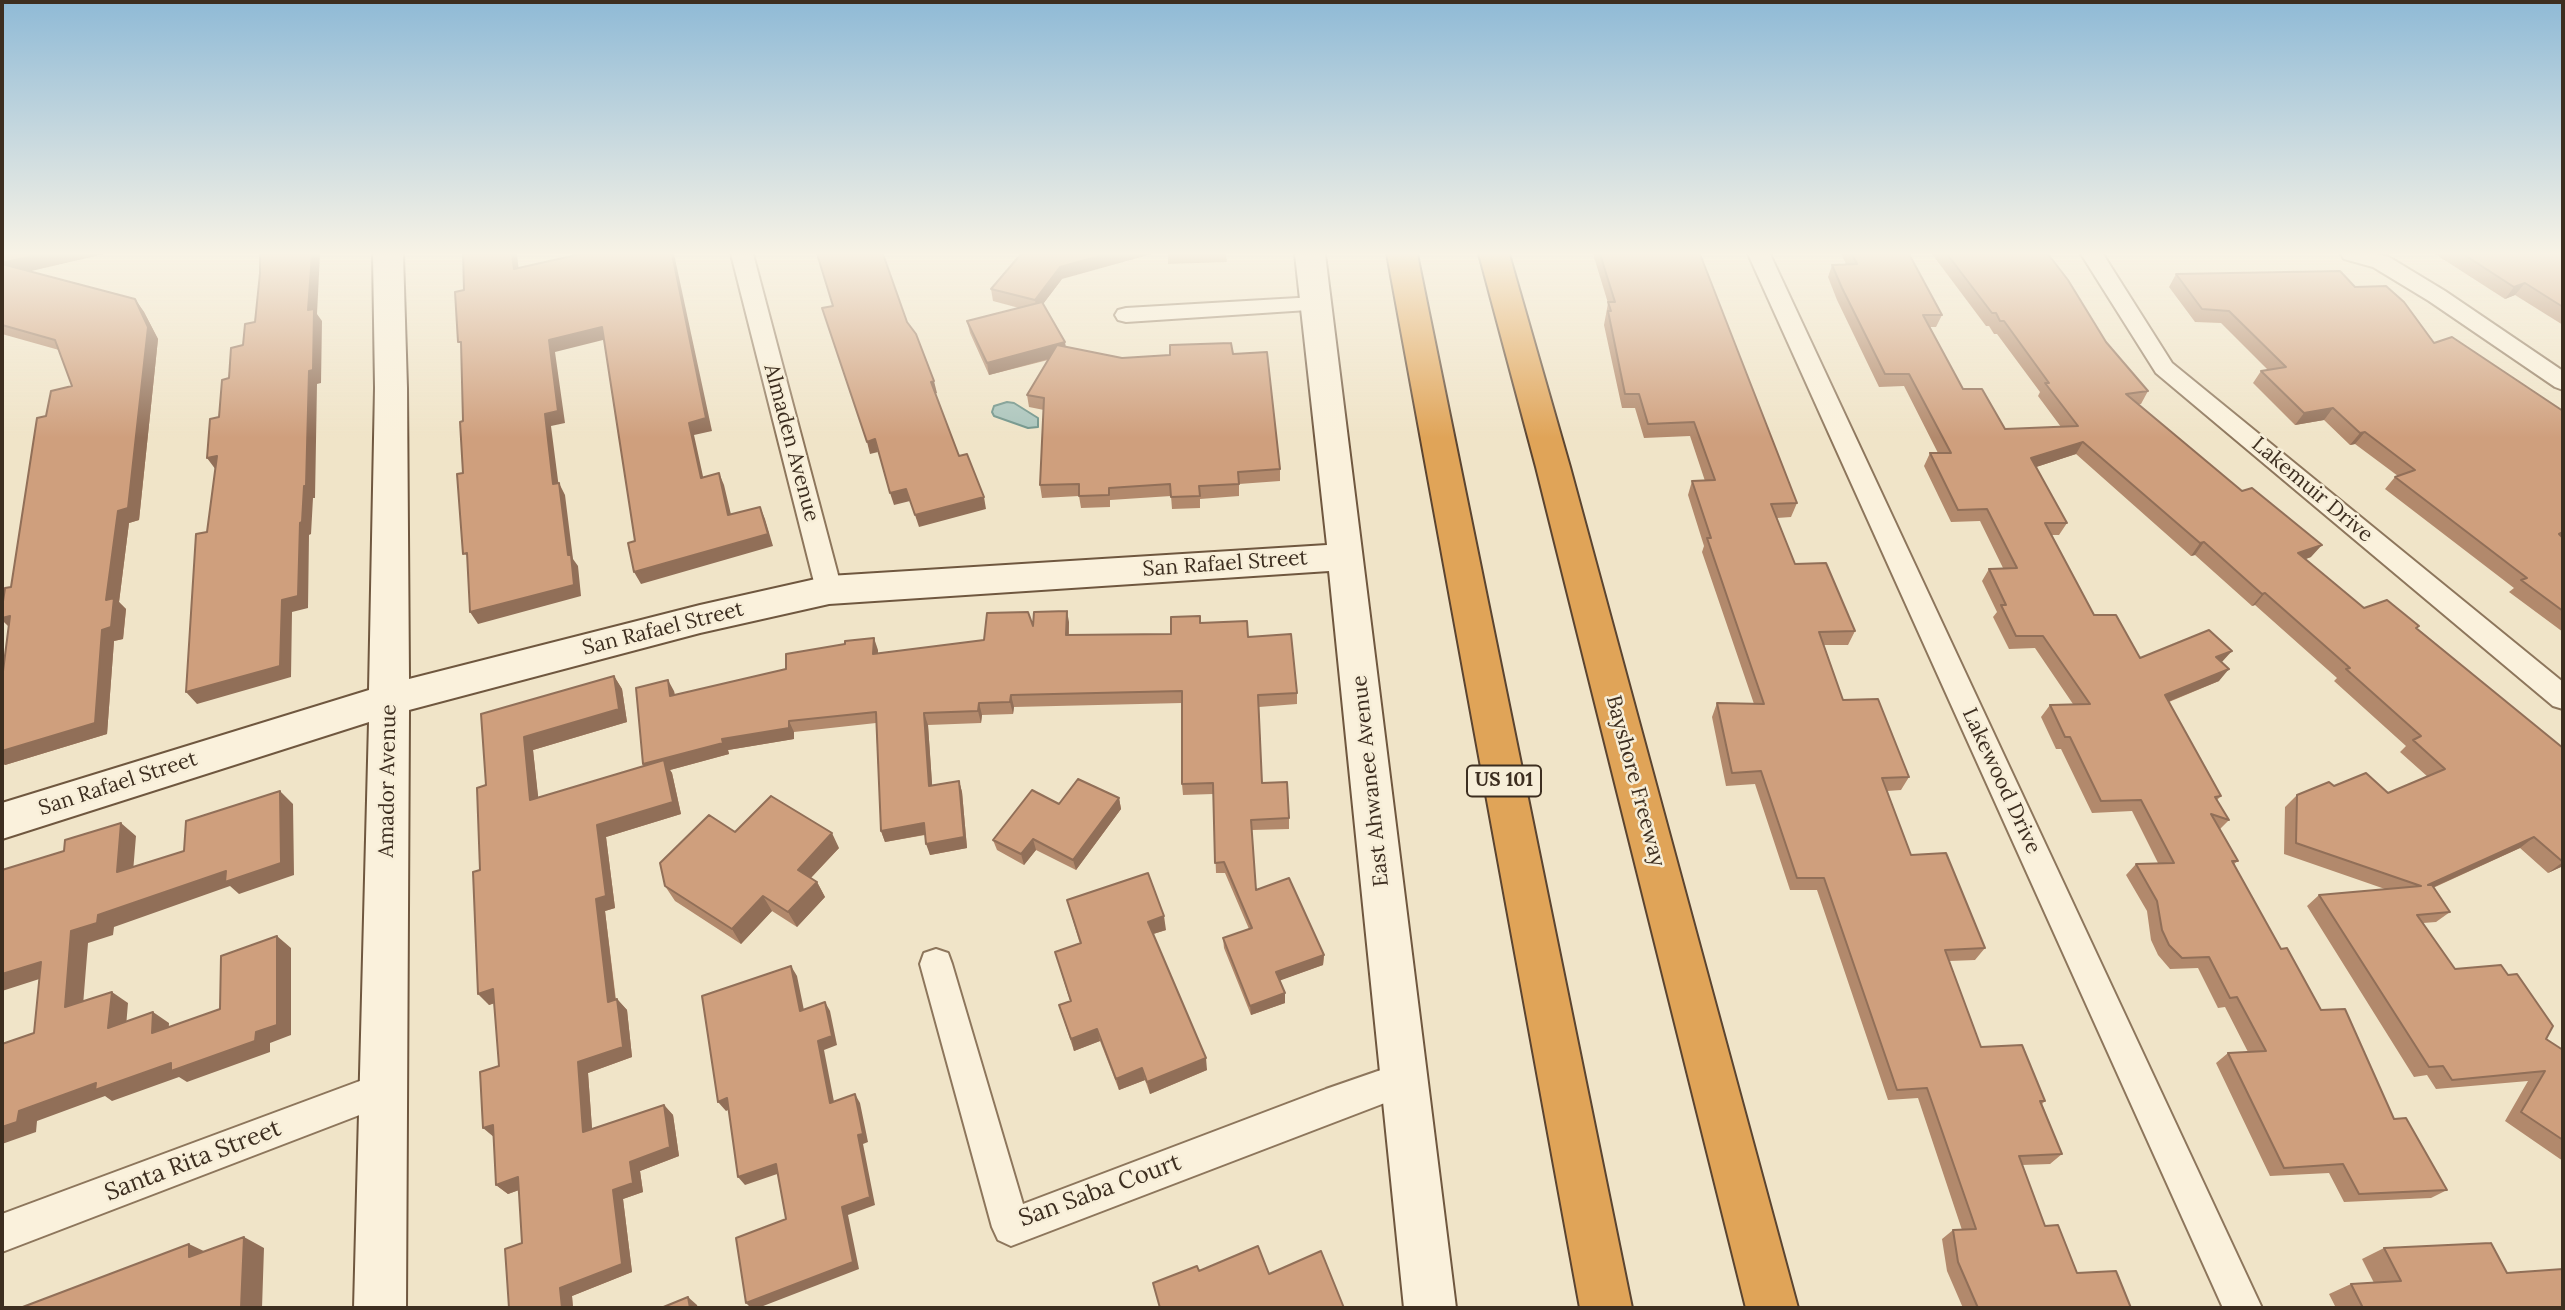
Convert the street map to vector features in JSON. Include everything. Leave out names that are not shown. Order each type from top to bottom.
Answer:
[{"type":"highway","name":"US 101","points":[[1414,315],[1606,1308]]},
{"type":"highway","name":"Bayshore Freeway","points":[[1511,315],[1772,1308]]},
{"type":"street","name":"Amador Avenue","points":[[380,1308],[390,700],[389,315]]},
{"type":"street","name":"Almaden Avenue","points":[[758,315],[830,590]]},
{"type":"street","name":"East Ahwanee Avenue","points":[[1316,315],[1430,1308]]},
{"type":"street","name":"Lakewood Drive","points":[[1787,315],[2243,1308]]},
{"type":"street","name":"Lakemuir Drive","points":[[2130,315],[2164,369],[2563,698]]},
{"type":"street","points":[[2464,315],[2563,382]]},
{"type":"street","name":"San Rafael Street","points":[[2,821],[390,700],[687,622],[830,590],[1346,557]]},
{"type":"street","name":"San Saba Court","points":[[936,964],[1011,1227],[1326,1106],[1404,1079]]},
{"type":"street","name":"Santa Rita Street","points":[[2,1233],[384,1089]]},
{"type":"water","points":[[1014,403],[1038,418],[1038,427],[1028,428],[994,416],[994,406]]},
{"type":"building","points":[[2,315],[142,315],[148,327],[128,508],[118,511],[106,600],[114,598],[111,627],[102,630],[95,723],[2,751],[2,679],[10,616],[2,618],[2,608],[5,588],[11,587],[37,418],[46,416],[51,391],[72,386],[55,340],[2,325]]},
{"type":"building","points":[[256,315],[314,315],[313,370],[309,371],[306,486],[300,523],[298,596],[282,600],[280,666],[186,692],[196,534],[207,532],[217,456],[207,458],[210,419],[219,417],[222,380],[229,378],[231,348],[243,345],[245,324],[255,322]]},
{"type":"building","points":[[456,315],[685,315],[706,418],[689,423],[701,478],[719,473],[728,515],[760,507],[768,534],[634,572],[628,543],[635,541],[602,327],[549,340],[558,411],[545,414],[553,484],[559,483],[574,585],[470,612],[467,553],[463,554],[457,474],[463,473],[460,422],[463,421],[461,342],[458,342]]},
{"type":"building","points":[[824,315],[905,315],[916,334],[959,456],[967,454],[984,497],[915,515],[906,489],[890,493],[875,439],[867,442]]},
{"type":"building","points":[[990,315],[1050,315],[1065,342],[987,363],[967,321]]},
{"type":"building","points":[[1609,315],[1724,315],[1797,503],[1771,504],[1795,564],[1826,563],[1855,631],[1819,632],[1843,700],[1878,699],[1909,777],[1882,778],[1911,855],[1946,853],[1985,948],[1945,950],[1981,1047],[2022,1045],[2045,1101],[2040,1101],[2062,1154],[2019,1156],[2045,1226],[2058,1225],[2077,1273],[2116,1271],[2131,1308],[1978,1308],[1958,1262],[1953,1230],[1976,1229],[1927,1088],[1897,1090],[1824,878],[1797,878],[1761,771],[1732,773],[1717,703],[1764,704],[1707,538],[1711,538],[1692,481],[1715,480],[1694,422],[1648,424],[1639,394],[1625,394]]},
{"type":"building","points":[[1856,315],[1923,315],[1963,389],[1982,389],[2005,429],[2078,426],[2045,383],[2049,383],[2004,321],[2000,321],[1997,315],[2090,315],[2106,342],[2148,391],[2126,394],[2242,491],[2252,488],[2322,545],[2298,553],[2364,608],[2387,600],[2419,626],[2416,628],[2563,748],[2563,862],[2534,837],[2428,885],[2432,885],[2450,912],[2417,915],[2455,969],[2501,965],[2508,975],[2517,974],[2553,1026],[2546,1039],[2563,1050],[2563,1140],[2521,1112],[2545,1071],[2452,1080],[2443,1066],[2429,1067],[2319,895],[2421,886],[2296,843],[2297,795],[2329,782],[2334,786],[2366,773],[2388,793],[2445,769],[2413,740],[2421,736],[2346,669],[2350,668],[2265,593],[2262,594],[2204,542],[2200,543],[2083,442],[2031,458],[2067,523],[2045,523],[2094,615],[2116,615],[2140,658],[2209,630],[2232,651],[2216,657],[2229,669],[2165,695],[2221,796],[2215,797],[2229,820],[2211,814],[2238,861],[2232,861],[2281,949],[2287,948],[2321,1010],[2345,1009],[2394,1119],[2406,1118],[2447,1190],[2359,1194],[2343,1164],[2284,1168],[2228,1053],[2266,1051],[2237,997],[2230,998],[2209,957],[2182,958],[2169,945],[2162,930],[2157,901],[2136,864],[2174,863],[2141,800],[2101,801],[2070,737],[2065,737],[2050,705],[2090,704],[2043,636],[2016,636],[2001,605],[2006,605],[1989,569],[2017,568],[1987,509],[1958,510],[1930,453],[1951,453],[1909,374],[1885,374]]},
{"type":"building","points":[[2233,315],[2414,315],[2434,343],[2452,337],[2563,411],[2563,532],[2559,534],[2563,538],[2563,611],[2521,580],[2527,578],[2395,477],[2415,470],[2365,432],[2360,433],[2333,408],[2304,413],[2261,371],[2286,367]]},
{"type":"building","points":[[1231,343],[1233,354],[1267,352],[1280,469],[1238,472],[1239,484],[1199,486],[1200,496],[1171,497],[1170,484],[1109,488],[1109,495],[1079,496],[1079,484],[1040,485],[1044,398],[1027,395],[1057,345],[1122,358],[1170,355],[1170,345]]},
{"type":"building","points":[[1067,611],[1066,635],[1171,634],[1171,617],[1200,616],[1200,623],[1247,621],[1248,637],[1291,634],[1297,693],[1258,695],[1262,783],[1287,782],[1289,818],[1251,820],[1256,890],[1289,878],[1324,955],[1276,972],[1285,993],[1250,1006],[1223,938],[1252,928],[1224,862],[1215,863],[1213,783],[1182,784],[1182,691],[1011,695],[1010,702],[979,703],[978,711],[924,713],[929,786],[959,781],[964,837],[926,844],[924,823],[881,831],[876,712],[789,721],[789,728],[722,739],[723,743],[643,764],[636,688],[668,680],[670,696],[786,669],[786,654],[845,644],[845,641],[874,638],[873,654],[984,640],[987,613],[1028,612],[1033,626],[1034,612]]},
{"type":"building","points":[[614,676],[619,709],[524,737],[530,800],[664,760],[673,802],[597,825],[606,896],[596,899],[608,1002],[617,999],[623,1047],[578,1062],[583,1132],[664,1105],[670,1147],[630,1162],[633,1183],[613,1190],[622,1264],[560,1288],[562,1308],[509,1308],[505,1249],[522,1243],[518,1177],[496,1185],[493,1125],[483,1128],[480,1072],[499,1066],[493,989],[478,994],[473,872],[480,870],[477,788],[486,785],[481,714]]},
{"type":"building","points":[[1078,779],[1119,798],[1073,860],[1033,839],[1021,854],[993,840],[1032,790],[1059,804]]},
{"type":"building","points":[[280,791],[281,863],[225,882],[226,871],[98,915],[97,923],[71,931],[65,1007],[112,992],[108,1028],[153,1012],[152,1033],[220,1009],[221,956],[277,936],[277,1025],[256,1032],[255,1041],[171,1071],[171,1063],[95,1090],[96,1083],[19,1111],[17,1122],[2,1127],[2,1044],[34,1033],[41,962],[2,974],[2,870],[64,851],[65,840],[121,823],[117,872],[184,851],[186,821]]},
{"type":"building","points":[[771,796],[832,833],[798,870],[817,882],[788,912],[763,896],[732,929],[665,886],[660,863],[709,815],[735,832]]},
{"type":"building","points":[[1148,873],[1164,916],[1148,922],[1206,1058],[1147,1082],[1142,1068],[1116,1079],[1097,1029],[1071,1039],[1059,1005],[1071,1001],[1055,952],[1081,943],[1067,900]]},
{"type":"building","points":[[791,966],[800,1011],[825,1002],[832,1036],[818,1041],[830,1103],[855,1094],[863,1134],[858,1135],[870,1197],[842,1207],[853,1262],[746,1303],[736,1238],[786,1219],[776,1164],[738,1177],[727,1098],[718,1102],[702,996]]},
{"type":"building","points":[[244,1237],[241,1308],[20,1308],[189,1244],[189,1257]]},
{"type":"building","points":[[2491,1243],[2507,1273],[2563,1269],[2563,1308],[2363,1308],[2351,1284],[2401,1281],[2384,1248]]},
{"type":"building","points":[[1258,1246],[1269,1274],[1321,1251],[1344,1308],[1160,1308],[1153,1283],[1197,1266],[1199,1271]]},
{"type":"building","points":[[688,1297],[690,1308],[661,1308]]}]
